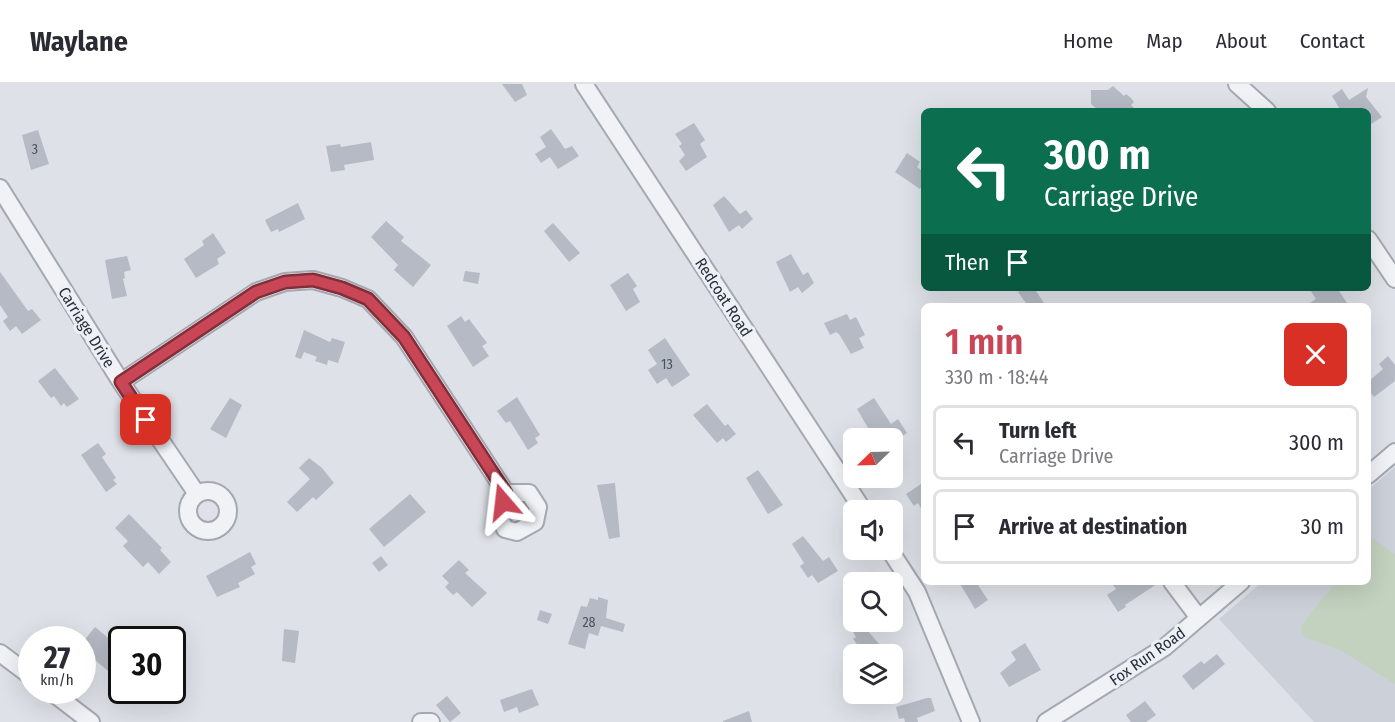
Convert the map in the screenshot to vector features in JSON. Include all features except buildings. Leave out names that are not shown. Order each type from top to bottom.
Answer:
[{"type":"street","name":"Redcoat Road","points":[[584,84],[856,500]]},
{"type":"street","points":[[1238,84],[1264,108]]},
{"type":"street","name":"Carriage Drive","points":[[0,188],[121,382],[196,494]]},
{"type":"street","points":[[1371,243],[1395,279]]},
{"type":"street","points":[[121,382],[256,292],[285,282],[313,280],[342,288],[368,299],[404,337],[506,493]]},
{"type":"street","points":[[1371,472],[1395,452]]},
{"type":"street","points":[[896,560],[917,592],[971,722]]},
{"type":"street","points":[[1174,585],[1198,618]]},
{"type":"street","name":"Fox Run Road","points":[[1046,722],[1165,647],[1237,585]]},
{"type":"street","points":[[0,653],[18,666]]},
{"type":"street","points":[[67,704],[91,722]]},
{"type":"street","points":[[421,722],[431,722]]},
{"type":"shaded area","points":[[1395,467],[1395,722],[1314,722],[1219,619],[1259,585],[1371,585],[1371,487]]},
{"type":"green space","points":[[1371,537],[1395,555],[1395,684],[1342,651],[1304,637],[1301,626],[1334,585],[1371,585]]},
{"type":"route","points":[[146,420],[121,382],[256,292],[285,282],[313,280],[368,299],[404,337],[506,493],[503,502]]}]
